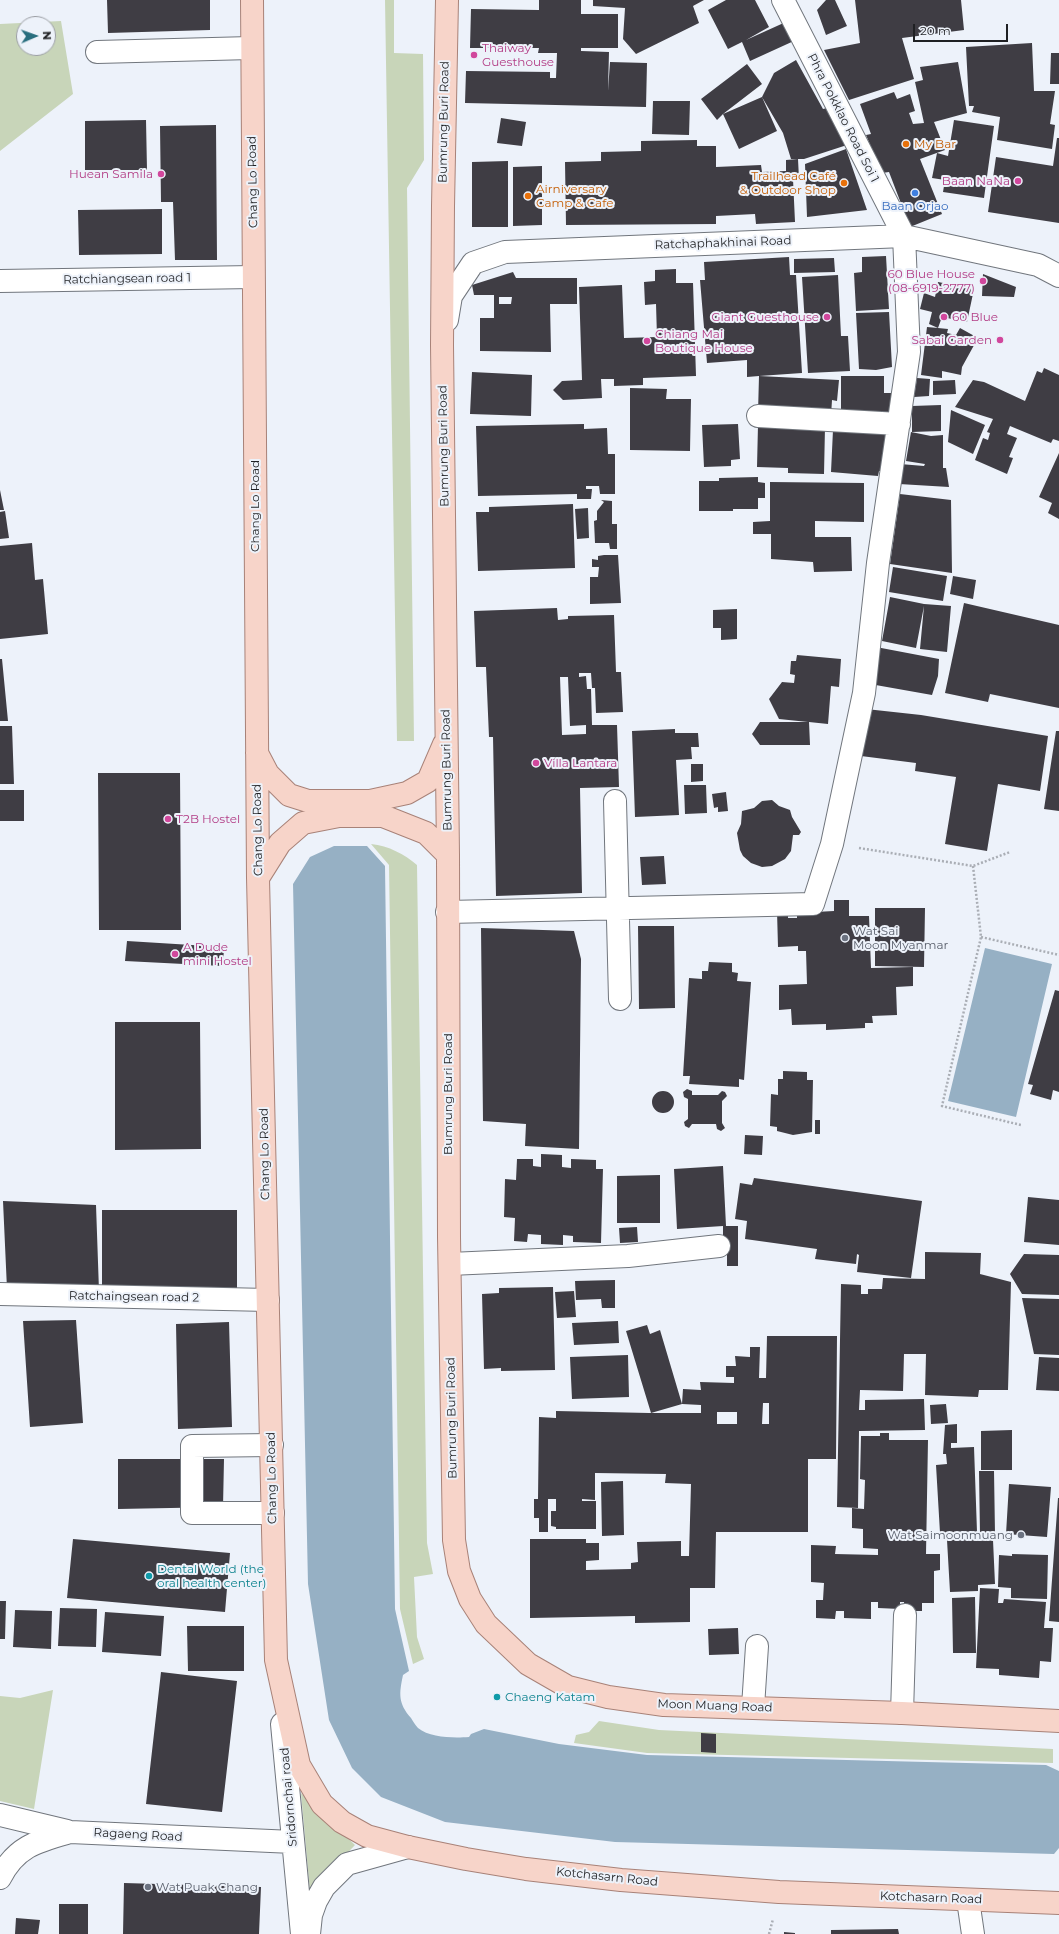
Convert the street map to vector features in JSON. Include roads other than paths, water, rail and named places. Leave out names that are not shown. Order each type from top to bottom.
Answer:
[{"type":"main road","name":"Chang Lo Road","points":[[252,0],[251,48],[258,878],[274,1513],[276,1660]]},
{"type":"main road","name":"Bumrung Buri Road","points":[[447,0],[442,345],[447,737],[450,1264],[454,1540]]},
{"type":"main road","points":[[257,753],[268,774],[289,795],[308,802],[370,801],[407,793],[428,781],[447,737]]},
{"type":"main road","points":[[258,878],[280,843],[303,823],[339,816],[383,816],[426,833],[448,855]]},
{"type":"main road","name":"Moon Muang Road","points":[[454,1540],[459,1571],[470,1599],[486,1624],[528,1664],[568,1687],[608,1697],[664,1704],[902,1713],[1059,1721]]},
{"type":"main road","name":"Kotchasarn Road","points":[[276,1660],[299,1765],[322,1804],[342,1822],[367,1836],[408,1847],[526,1869],[621,1880],[779,1892],[968,1900],[1059,1902]]},
{"type":"street","name":"Phra Pokklao Road Soi 1","points":[[783,0],[904,236]]},
{"type":"street","points":[[97,52],[251,48]]},
{"type":"street","points":[[447,912],[813,904],[832,844],[864,693],[878,563],[909,352],[904,236]]},
{"type":"street","name":"Ratchaphakhinai Road","points":[[442,345],[451,296],[473,264],[505,252],[904,236],[1038,265],[1059,276]]},
{"type":"street","name":"Ratchiangsean road 1","points":[[0,281],[254,277]]},
{"type":"street","points":[[758,416],[899,424]]},
{"type":"street","points":[[615,801],[620,999]]},
{"type":"street","points":[[450,1264],[628,1256],[719,1246]]},
{"type":"street","name":"Ratchaingsean road 2","points":[[0,1294],[268,1300]]},
{"type":"street","points":[[272,1445],[192,1446],[192,1513],[274,1513]]},
{"type":"street","points":[[902,1713],[905,1615]]},
{"type":"street","points":[[753,1707],[757,1646]]},
{"type":"street","name":"Sridornchai road","points":[[276,1660],[302,1934]]},
{"type":"street","points":[[0,1815],[70,1832]]},
{"type":"street","name":"Ragaeng Road","points":[[0,1878],[8,1863],[24,1849],[40,1840],[70,1832],[293,1842]]},
{"type":"street","points":[[309,1934],[311,1916],[316,1901],[324,1887],[347,1864],[408,1847]]},
{"type":"street","points":[[968,1900],[973,1934]]},
{"type":"water","points":[[334,846],[367,846],[385,866],[395,1609],[409,1671],[403,1675],[400,1693],[404,1708],[415,1724],[418,1728],[429,1734],[442,1737],[469,1737],[471,1734],[484,1729],[559,1744],[647,1755],[1046,1765],[1059,1771],[1059,1848],[1054,1854],[615,1842],[445,1822],[381,1797],[352,1768],[329,1720],[308,1584],[293,884],[310,857]]},
{"type":"water","points":[[985,948],[1052,964],[1016,1117],[948,1101]]},
{"type":"place","name":"Thaiway Guesthouse","points":[[474,55]]},
{"type":"place","name":"My Bar","points":[[906,144]]},
{"type":"place","name":"Huean Samila","points":[[161,174]]},
{"type":"place","name":"Baan NaNa","points":[[1018,181]]},
{"type":"place","name":"Trailhead Café & Outdoor Shop","points":[[844,183]]},
{"type":"place","name":"Baan Orjao","points":[[915,193]]},
{"type":"place","name":"Airniversary Camp & Cafe","points":[[528,196]]},
{"type":"place","name":"60 Blue House (08-6919-2777)","points":[[983,281]]},
{"type":"place","name":"Giant Guesthouse","points":[[827,317]]},
{"type":"place","name":"60 Blue","points":[[944,317]]},
{"type":"place","name":"Sabai Garden","points":[[1000,340]]},
{"type":"place","name":"Chiang Mai Boutique House","points":[[647,341]]},
{"type":"place","name":"Villa Lantara","points":[[536,763]]},
{"type":"place","name":"T2B Hostel","points":[[168,819]]},
{"type":"place","name":"Wat Sai Moon Myanmar","points":[[845,938]]},
{"type":"place","name":"A Dude mini Hostel","points":[[175,954]]},
{"type":"place","name":"Wat Saimoonmuang","points":[[1021,1535]]},
{"type":"place","name":"Dental World (the oral health center)","points":[[149,1576]]},
{"type":"place","name":"Chaeng Katam","points":[[497,1697]]},
{"type":"place","name":"Wat Puak Chang","points":[[148,1887]]}]
